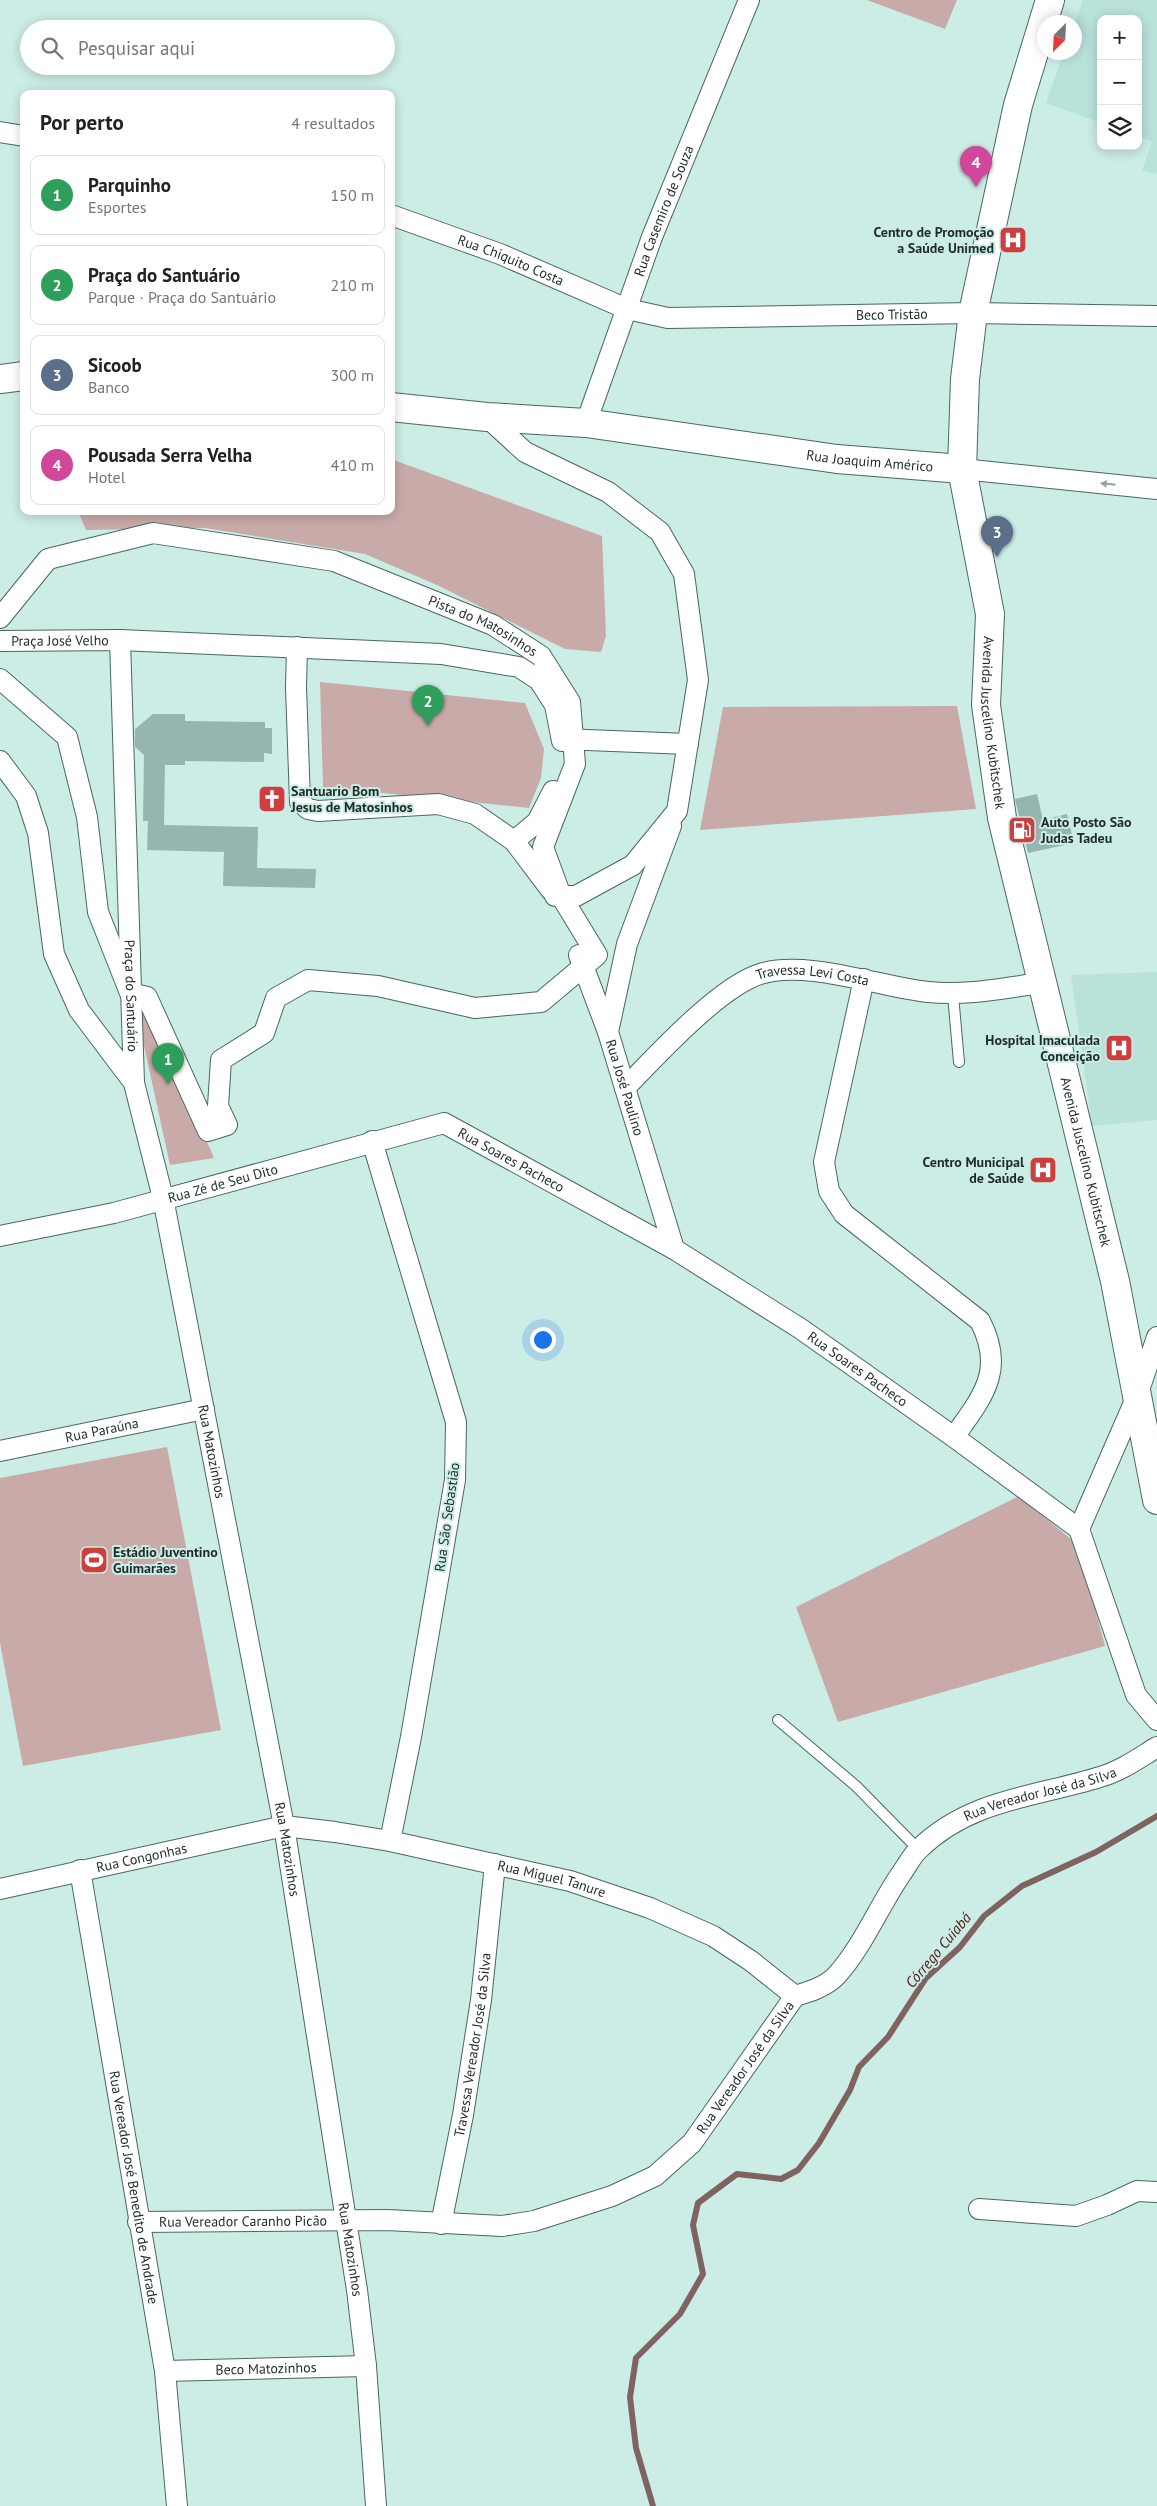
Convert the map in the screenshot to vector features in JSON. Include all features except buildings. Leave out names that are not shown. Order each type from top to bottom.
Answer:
[{"type":"main road","name":"Avenida Juscelino Kubitschek","points":[[1050,0],[1018,105],[973,313],[965,379],[962,469],[990,614],[986,706],[1002,818],[1115,1281],[1157,1500]]},
{"type":"main road","points":[[0,379],[20,376]]},
{"type":"main road","name":"Rua Joaquim Américo","points":[[395,407],[487,417],[586,423],[837,459],[962,469]]},
{"type":"street","name":"Rua Casemiro de Souza","points":[[586,423],[652,237],[749,0]]},
{"type":"street","points":[[0,132],[20,135]]},
{"type":"street","name":"Rua Chiquito Costa","points":[[395,215],[500,254],[626,309]]},
{"type":"street","name":"Beco Tristão","points":[[626,309],[668,318],[973,313],[1157,316]]},
{"type":"street","points":[[487,417],[525,452],[608,492],[660,532],[684,574],[698,680],[677,811],[633,865],[576,896],[558,896],[514,841],[475,814],[438,804],[318,811],[308,809],[300,802],[296,687],[297,647],[441,654],[519,668],[540,680],[555,705],[568,739],[553,791],[537,822],[514,841]]},
{"type":"street","name":"Rua Joaquim Américo","points":[[962,469],[1157,489]]},
{"type":"street","name":"Pista do Matosinhos","points":[[0,618],[48,559],[153,533],[334,561],[492,625],[541,656],[570,702],[568,739],[576,764],[543,847],[558,896],[596,955],[541,1002],[475,1008],[378,986],[308,980],[276,998],[264,1033],[221,1060],[218,1106],[226,1125],[208,1131],[147,997],[130,993]]},
{"type":"street","name":"Praça José Velho","points":[[0,641],[120,640],[297,647]]},
{"type":"street","name":"Praça do Santuário","points":[[120,640],[134,1083]]},
{"type":"street","points":[[0,678],[67,737],[87,817],[98,912],[130,993]]},
{"type":"street","points":[[568,739],[688,744]]},
{"type":"street","points":[[0,761],[26,796],[38,833],[54,954],[79,1010],[134,1083]]},
{"type":"street","name":"Rua José Paulino","points":[[674,1249],[608,1032],[627,944],[677,811]]},
{"type":"street","points":[[582,967],[608,1032]]},
{"type":"street","name":"Travessa Levi Costa","points":[[625,1088],[679,1034],[730,990],[759,974],[784,968],[864,979],[926,992],[953,995],[1041,983]]},
{"type":"street","points":[[864,979],[824,1162],[830,1191],[844,1214],[980,1321],[990,1339],[990,1373],[985,1394],[954,1437]]},
{"type":"street","name":"Rua Matozinhos","points":[[134,1083],[163,1198],[284,1826],[348,2220],[366,2366],[376,2506]]},
{"type":"street","name":"Rua Soares Pacheco","points":[[444,1123],[674,1249],[801,1329],[954,1437],[1078,1529]]},
{"type":"street","name":"Rua Zé de Seu Dito","points":[[0,1236],[114,1213],[163,1198],[444,1123]]},
{"type":"street","name":"Rua São Sebastião","points":[[372,1141],[456,1422],[455,1480],[411,1737],[390,1841]]},
{"type":"street","points":[[1157,1337],[1137,1396],[1078,1529],[1136,1695],[1157,1720]]},
{"type":"street","name":"Rua Paraúna","points":[[0,1451],[204,1409]]},
{"type":"street","name":"Rua Vereador José da Silva","points":[[348,2220],[387,2220],[502,2226],[534,2220],[612,2196],[655,2176],[692,2143],[795,1996],[816,1990],[835,1977],[856,1948],[882,1902],[918,1849],[953,1823],[998,1802],[1101,1777],[1122,1768],[1157,1747]]},
{"type":"street","name":"Rua Miguel Tanure","points":[[284,1826],[390,1841],[570,1881],[659,1912],[713,1936],[751,1961],[795,1996]]},
{"type":"street","name":"Rua Congonhas","points":[[0,1889],[284,1826]]},
{"type":"street","name":"Travessa Vereador José da Silva","points":[[441,2224],[463,2115],[479,2010],[495,1864]]},
{"type":"street","name":"Rua Vereador José Benedito de Andrade","points":[[80,1870],[120,2092],[138,2222],[165,2371],[177,2506]]},
{"type":"street","points":[[979,2209],[1076,2216],[1138,2191],[1157,2192]]},
{"type":"street","name":"Rua Vereador Caranho Picão","points":[[138,2222],[348,2220]]},
{"type":"street","name":"Beco Matozinhos","points":[[165,2371],[366,2366]]},
{"type":"lane","points":[[953,995],[959,1062]]},
{"type":"lane","points":[[778,1720],[856,1786],[918,1849]]},
{"type":"shaded area","points":[[867,0],[957,0],[945,29]]},
{"type":"shaded area","points":[[1083,0],[1157,0],[1157,174],[1142,171],[1152,141],[1142,137],[1142,15],[1097,15],[1097,122],[1046,103],[1061,60],[1082,60],[1082,15],[1078,15]]},
{"type":"shaded area","points":[[395,460],[602,536],[606,636],[601,652],[565,649],[437,585],[365,554],[205,528],[86,530],[80,515],[395,515]]},
{"type":"shaded area","points":[[320,682],[525,703],[544,749],[541,778],[529,808],[323,787]]},
{"type":"shaded area","points":[[957,706],[976,809],[700,830],[723,707]]},
{"type":"shaded area","name":"Hospital Imaculada Conceição","points":[[1157,972],[1157,1120],[1092,1126],[1071,975]]},
{"type":"shaded area","points":[[142,1011],[153,1016],[214,1158],[170,1165],[141,1032]]},
{"type":"shaded area","name":"Estádio Juventino Guimarães","points":[[167,1447],[221,1730],[23,1766],[0,1643],[0,1478]]},
{"type":"shaded area","points":[[1019,1496],[1078,1545],[1105,1646],[838,1722],[796,1607]]},
{"type":"waterway","name":"Córrego Cuiabá","points":[[653,2506],[636,2448],[630,2397],[636,2358],[680,2314],[703,2274],[693,2225],[698,2203],[737,2174],[781,2179],[798,2170],[819,2143],[850,2090],[859,2067],[888,2037],[926,1978],[960,1947],[984,1916],[1022,1886],[1096,1852],[1157,1816]]},
{"type":"place","name":"Pousada Serra Velha","points":[[976,187]]},
{"type":"place","name":"Centro de Promoção a Saúde Unimed","points":[[1013,240]]},
{"type":"place","name":"Sicoob","points":[[997,557]]},
{"type":"place","name":"Praça do Santuário","points":[[428,726]]},
{"type":"place","name":"Santuario Bom Jesus de Matosinhos","points":[[272,799]]},
{"type":"place","name":"Auto Posto São Judas Tadeu","points":[[1022,830]]},
{"type":"place","name":"Hospital Imaculada Conceição","points":[[1119,1048]]},
{"type":"place","name":"Parquinho","points":[[168,1084]]},
{"type":"place","name":"Centro Municipal de Saúde","points":[[1043,1170]]},
{"type":"place","name":"Estádio Juventino Guimarães","points":[[94,1560]]}]
